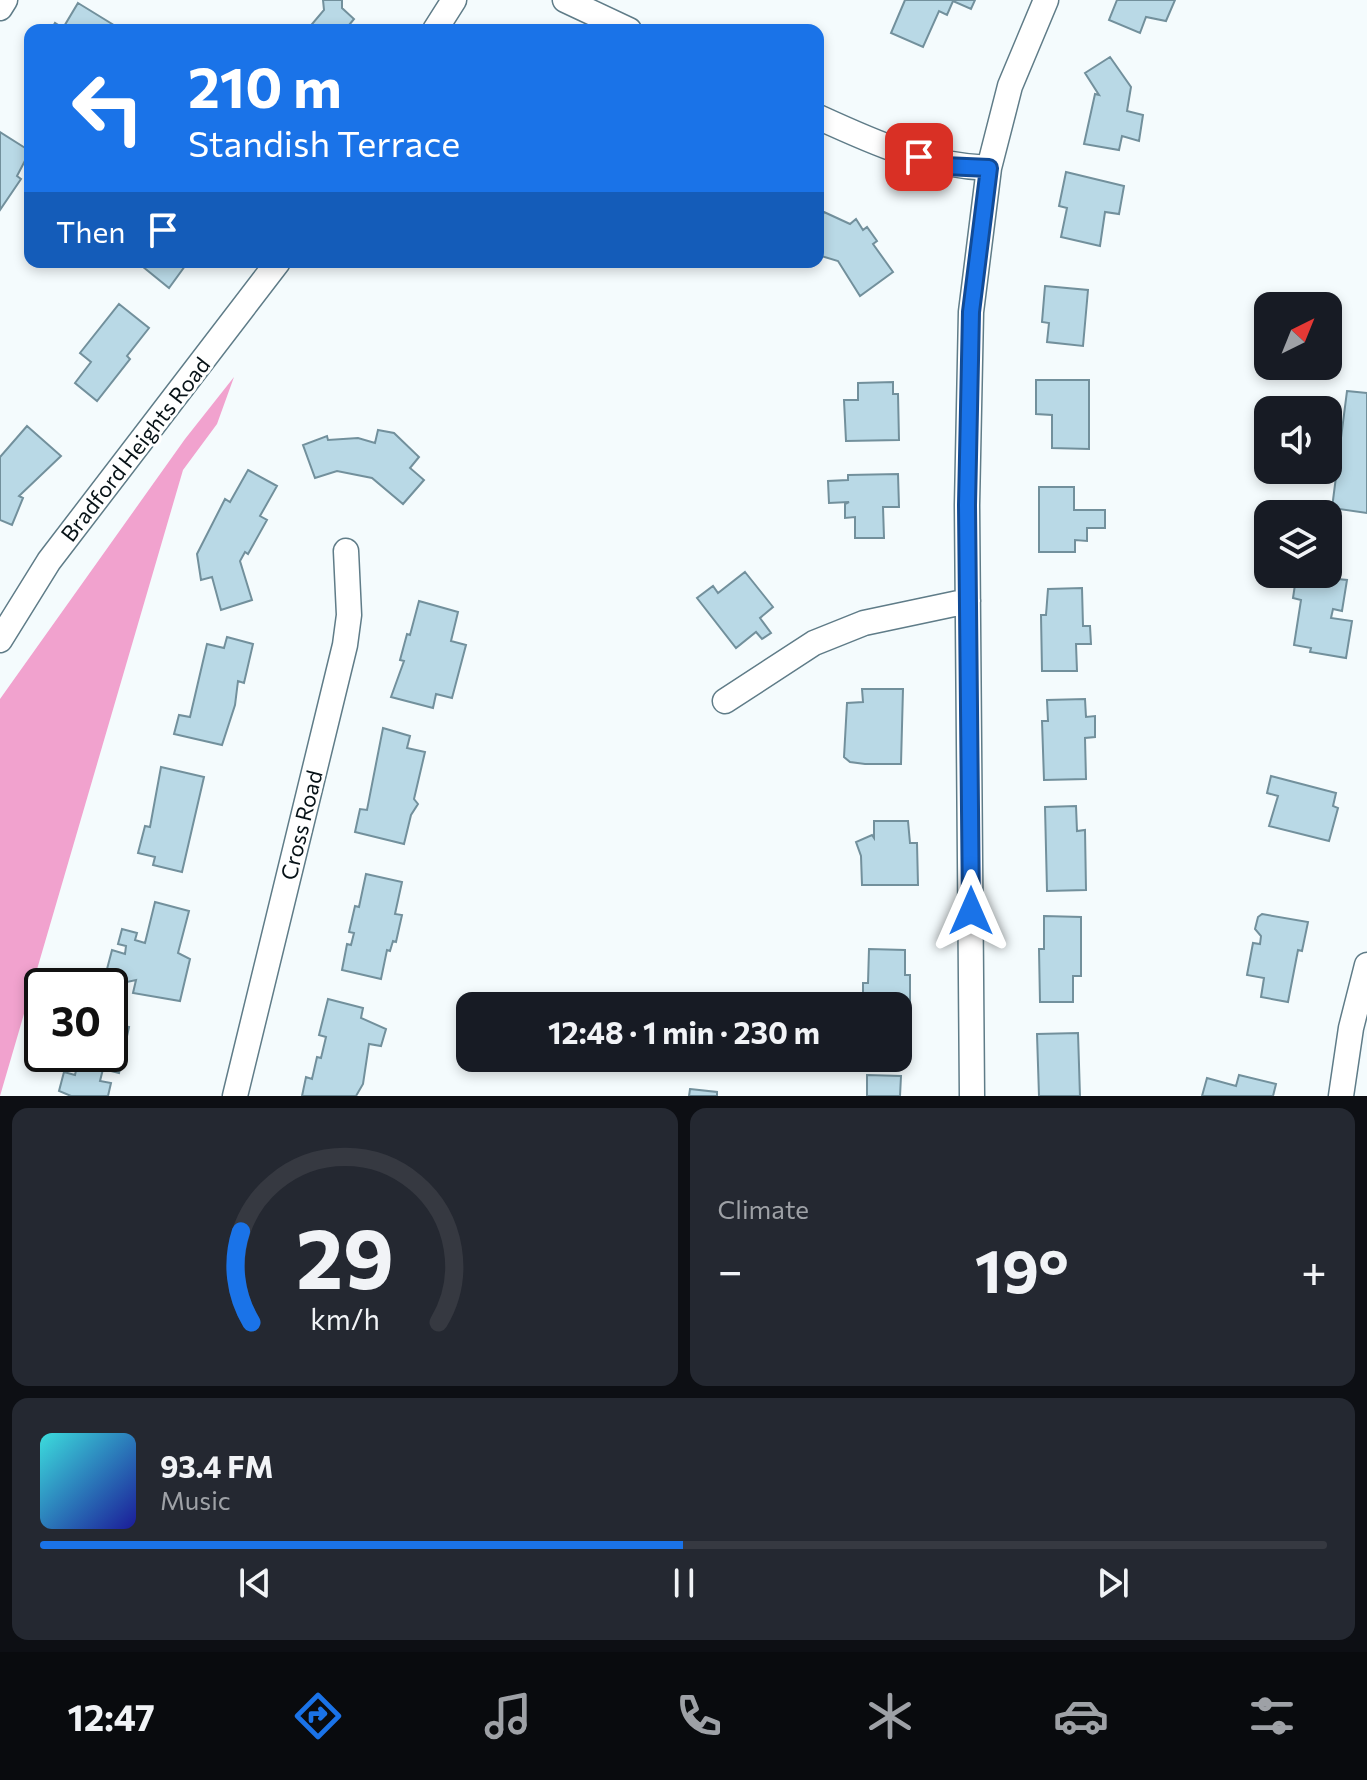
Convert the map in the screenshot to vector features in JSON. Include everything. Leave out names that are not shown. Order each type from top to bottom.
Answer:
[{"type":"street","points":[[0,8],[5,0]]},
{"type":"street","points":[[439,24],[454,0]]},
{"type":"street","points":[[565,0],[616,24]]},
{"type":"street","points":[[972,1096],[968,601],[971,312],[989,168],[1010,86],[1046,0]]},
{"type":"street","points":[[824,120],[868,140],[944,166],[989,168]]},
{"type":"street","name":"Bradford Heights Road","points":[[0,640],[49,561],[273,268]]},
{"type":"street","name":"Cross Road","points":[[235,1096],[345,645],[350,600],[346,551]]},
{"type":"street","points":[[725,701],[814,643],[864,623],[968,601]]},
{"type":"street","points":[[1341,1096],[1351,1028],[1367,965]]},
{"type":"shaded area","points":[[234,377],[217,424],[183,470],[37,968],[24,968],[24,1014],[0,1096],[0,699],[185,439]]},
{"type":"building","points":[[323,0],[342,0],[342,8],[354,19],[350,24],[312,24],[324,10]]},
{"type":"building","points":[[905,0],[975,0],[971,9],[953,1],[947,15],[939,11],[923,47],[891,33]]},
{"type":"building","points":[[1117,0],[1175,0],[1166,21],[1146,17],[1140,33],[1109,20]]},
{"type":"building","points":[[78,3],[112,24],[65,24]]},
{"type":"building","points":[[1110,57],[1131,87],[1127,111],[1143,115],[1139,141],[1122,136],[1119,150],[1084,144],[1095,94],[1099,95],[1085,73]]},
{"type":"building","points":[[0,132],[24,147],[24,163],[17,176],[21,179],[0,210]]},
{"type":"building","points":[[1066,172],[1124,186],[1119,214],[1105,212],[1100,246],[1061,237],[1067,208],[1059,206]]},
{"type":"building","points":[[824,212],[850,224],[856,219],[863,230],[867,227],[877,241],[873,244],[893,272],[860,296],[838,261],[824,257]]},
{"type":"building","points":[[144,268],[184,268],[169,288]]},
{"type":"building","points":[[1045,286],[1088,290],[1083,346],[1047,342],[1049,323],[1042,322]]},
{"type":"building","points":[[119,304],[149,328],[127,356],[130,359],[97,401],[75,383],[91,362],[80,353]]},
{"type":"building","points":[[1036,380],[1089,380],[1089,449],[1052,448],[1052,415],[1036,414]]},
{"type":"building","points":[[893,382],[893,394],[898,394],[899,440],[846,441],[844,400],[858,400],[858,383]]},
{"type":"building","points":[[1347,391],[1367,393],[1367,513],[1342,509],[1342,500],[1333,500],[1335,484],[1342,484],[1342,430]]},
{"type":"building","points":[[27,426],[61,456],[19,496],[23,498],[12,525],[0,520],[0,457]]},
{"type":"building","points":[[378,430],[394,433],[419,457],[410,468],[424,480],[403,504],[372,478],[337,471],[315,478],[303,445],[327,436],[328,440],[358,438],[375,443]]},
{"type":"building","points":[[248,470],[277,486],[260,516],[267,520],[248,554],[245,552],[240,561],[252,600],[221,610],[212,577],[201,580],[197,554],[225,499],[230,502]]},
{"type":"building","points":[[898,474],[899,507],[883,507],[884,538],[855,538],[855,517],[845,518],[845,504],[849,502],[829,503],[828,481],[848,480],[848,475]]},
{"type":"building","points":[[1039,487],[1074,487],[1074,510],[1105,510],[1105,528],[1087,528],[1087,541],[1075,540],[1075,552],[1039,552]]},
{"type":"building","points":[[745,572],[773,607],[760,618],[771,633],[762,639],[756,632],[736,648],[697,598],[713,586],[718,593]]},
{"type":"building","points":[[1342,579],[1347,580],[1342,611],[1333,609],[1331,618],[1352,621],[1346,658],[1310,652],[1311,648],[1294,645],[1301,600],[1293,598],[1294,588],[1342,588]]},
{"type":"building","points":[[1082,588],[1083,626],[1090,626],[1091,644],[1076,644],[1077,671],[1042,671],[1041,615],[1046,615],[1048,589]]},
{"type":"building","points":[[419,601],[458,612],[451,641],[466,645],[452,698],[436,694],[433,708],[391,697]]},
{"type":"building","points":[[227,637],[253,644],[244,683],[238,681],[235,705],[222,745],[174,734],[179,715],[190,717],[207,644],[224,648]]},
{"type":"building","points":[[862,689],[903,689],[901,764],[865,764],[850,762],[844,757],[847,703],[863,702]]},
{"type":"building","points":[[1085,699],[1086,717],[1095,716],[1095,737],[1085,738],[1086,779],[1044,780],[1042,721],[1048,721],[1047,700]]},
{"type":"building","points":[[383,728],[410,736],[407,748],[425,752],[414,799],[418,804],[411,815],[404,844],[355,832],[360,809],[367,810]]},
{"type":"building","points":[[161,767],[204,777],[182,872],[153,865],[155,857],[138,853],[145,826],[150,827]]},
{"type":"building","points":[[1271,776],[1336,793],[1333,806],[1338,808],[1329,841],[1269,826],[1278,796],[1267,793]]},
{"type":"building","points":[[1076,806],[1077,831],[1085,830],[1086,890],[1047,891],[1045,807]]},
{"type":"building","points":[[874,821],[908,821],[910,843],[917,843],[918,885],[862,885],[861,856],[856,842],[872,835],[874,838]]},
{"type":"building","points":[[366,874],[402,882],[395,914],[402,915],[396,942],[393,941],[390,951],[387,950],[381,979],[342,970],[347,944],[351,945],[354,933],[349,932],[355,906],[359,907]]},
{"type":"building","points":[[155,902],[189,911],[178,953],[190,959],[180,1001],[133,993],[136,980],[128,982],[128,968],[107,968],[112,950],[125,954],[126,946],[118,944],[122,929],[137,933],[135,940],[145,943]]},
{"type":"building","points":[[1262,914],[1308,922],[1302,951],[1298,950],[1288,1002],[1261,997],[1264,978],[1247,975],[1253,943],[1260,944],[1261,936],[1255,929]]},
{"type":"building","points":[[1044,916],[1081,917],[1081,976],[1073,976],[1073,1002],[1040,1002],[1039,949],[1044,949]]},
{"type":"building","points":[[869,949],[905,950],[905,975],[910,975],[910,992],[863,992],[863,983],[868,983]]},
{"type":"building","points":[[328,999],[363,1008],[361,1018],[386,1029],[381,1046],[369,1044],[363,1084],[356,1096],[302,1096],[306,1077],[312,1079],[317,1057],[321,1058],[326,1037],[319,1035]]},
{"type":"building","points":[[1078,1033],[1080,1096],[1039,1096],[1037,1034]]},
{"type":"building","points":[[64,1072],[75,1075],[76,1072],[102,1072],[100,1081],[111,1083],[108,1096],[71,1096],[59,1091]]},
{"type":"building","points":[[867,1075],[901,1076],[900,1096],[867,1096]]},
{"type":"building","points":[[1239,1075],[1276,1084],[1273,1096],[1202,1096],[1207,1078],[1236,1086]]},
{"type":"building","points":[[690,1089],[717,1092],[717,1096],[689,1096]]},
{"type":"route","points":[[919,157],[944,166],[989,168],[971,312],[967,505],[971,911]]}]
